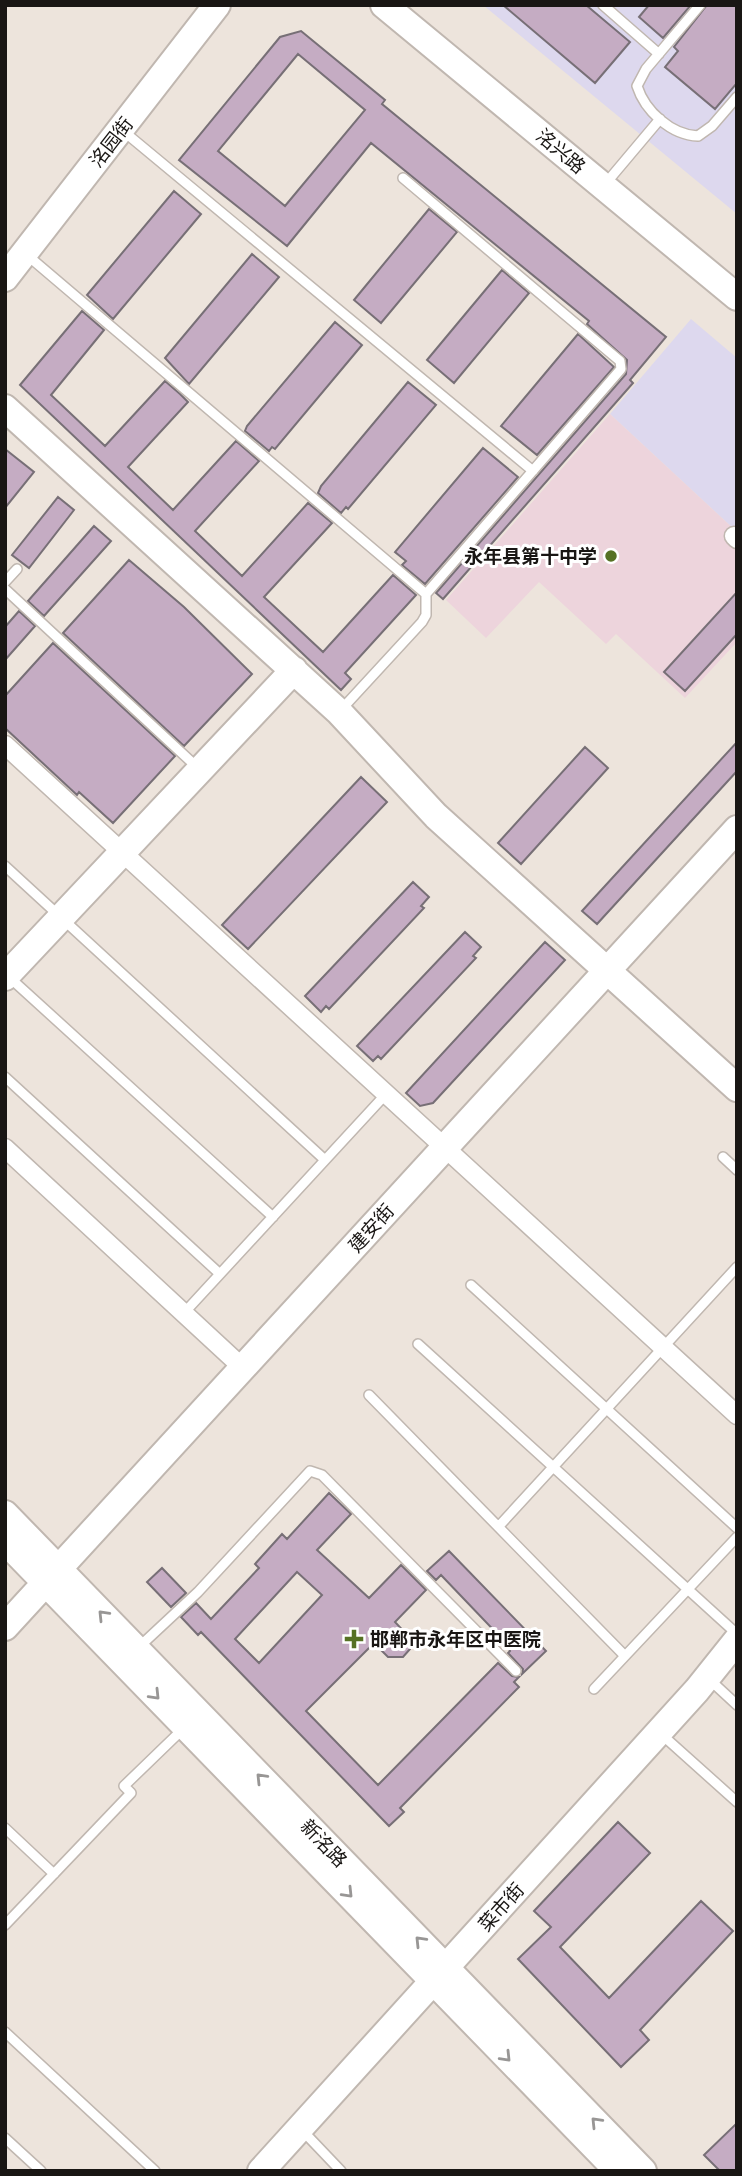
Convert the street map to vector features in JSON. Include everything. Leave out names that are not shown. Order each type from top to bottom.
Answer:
[{"type":"street","name":"洺园街","points":[[5,278],[217,5]]},
{"type":"street","name":"洺兴路","points":[[384,5],[737,297]]},
{"type":"street","name":"洺兴路","points":[[406,5],[737,279]]},
{"type":"street","points":[[5,408],[339,712],[436,817],[737,1088]]},
{"type":"street","points":[[6,975],[294,670]]},
{"type":"street","points":[[5,745],[737,1415]]},
{"type":"street","name":"建安街","points":[[5,1627],[737,829]]},
{"type":"street","points":[[5,1148],[243,1368]]},
{"type":"street","name":"新洺路","points":[[5,1514],[52,1576],[185,1726],[643,2171]]},
{"type":"street","name":"新洺路","points":[[5,1541],[52,1576],[136,1650],[440,1975],[618,2171]]},
{"type":"street","name":"菜市街","points":[[261,2171],[659,1732],[737,1640]]},
{"type":"lane","points":[[603,5],[659,54]]},
{"type":"lane","points":[[700,5],[659,54],[637,86],[641,99],[660,119],[681,134],[698,136],[737,97]]},
{"type":"lane","points":[[727,108],[737,116]]},
{"type":"lane","points":[[612,176],[660,119]]},
{"type":"lane","points":[[121,129],[533,471]]},
{"type":"lane","points":[[339,712],[422,622],[426,615],[426,594],[621,369],[621,361],[403,178]]},
{"type":"lane","points":[[25,253],[426,594]]},
{"type":"lane","points":[[5,582],[17,569]]},
{"type":"lane","points":[[5,589],[200,770]]},
{"type":"lane","points":[[5,866],[325,1160]]},
{"type":"lane","points":[[6,975],[273,1217]]},
{"type":"lane","points":[[5,1077],[220,1274]]},
{"type":"lane","points":[[184,1313],[386,1094]]},
{"type":"lane","points":[[723,1157],[737,1170]]},
{"type":"lane","points":[[499,1526],[737,1266]]},
{"type":"lane","points":[[471,1284],[737,1528]]},
{"type":"lane","points":[[418,1344],[737,1634]]},
{"type":"lane","points":[[369,1395],[625,1656]]},
{"type":"lane","points":[[136,1650],[198,1592],[310,1471],[321,1475],[516,1671]]},
{"type":"lane","points":[[594,1689],[737,1537]]},
{"type":"lane","points":[[707,1678],[737,1704]]},
{"type":"lane","points":[[5,1925],[131,1793],[124,1786],[185,1726]]},
{"type":"lane","points":[[659,1732],[737,1802]]},
{"type":"lane","points":[[5,1828],[54,1874]]},
{"type":"lane","points":[[5,2032],[155,2171]]},
{"type":"lane","points":[[300,2128],[341,2171]]},
{"type":"lane","points":[[5,2138],[41,2171]]},
{"type":"shaded area","points":[[483,5],[737,5],[737,214]]},
{"type":"shaded area","points":[[691,319],[737,358],[737,532],[610,414]]},
{"type":"shaded area","name":"永年县第十中学","points":[[610,414],[737,532],[737,642],[685,698],[616,634],[606,644],[539,582],[486,638],[446,600]]},
{"type":"building","points":[[503,5],[586,5],[630,42],[595,83]]},
{"type":"building","points":[[649,5],[691,5],[663,38],[639,17]]},
{"type":"building","points":[[707,5],[737,5],[737,83],[715,109],[665,67],[678,51],[674,47]]},
{"type":"building","points":[[301,31],[385,100],[382,104],[666,337],[630,380],[633,383],[443,599],[436,593],[626,374],[627,360],[587,324],[589,321],[371,143],[287,246],[179,160],[280,37]],"holes":[[[298,54],[365,110],[285,206],[218,151]]]},
{"type":"building","points":[[174,191],[201,214],[113,319],[87,295]]},
{"type":"building","points":[[429,209],[457,232],[381,323],[354,300]]},
{"type":"building","points":[[252,254],[279,277],[189,384],[165,358]]},
{"type":"building","points":[[502,270],[529,293],[454,383],[427,360]]},
{"type":"building","points":[[82,311],[104,330],[51,395],[105,446],[165,381],[180,394],[188,402],[128,467],[173,510],[236,441],[259,461],[195,531],[242,576],[308,503],[332,523],[264,597],[323,652],[393,575],[416,595],[345,673],[351,679],[341,690],[20,385]]},
{"type":"building","points":[[335,322],[362,345],[275,449],[272,447],[269,451],[245,431],[247,426]]},
{"type":"building","points":[[578,334],[614,367],[537,455],[501,426]]},
{"type":"building","points":[[408,382],[436,405],[348,509],[346,507],[341,513],[318,493],[321,486]]},
{"type":"building","points":[[483,448],[518,477],[425,584],[402,565],[406,561],[395,552]]},
{"type":"building","points":[[5,449],[34,472],[5,508]]},
{"type":"building","points":[[58,497],[74,510],[29,568],[12,555]]},
{"type":"building","points":[[94,526],[111,541],[44,616],[28,601]]},
{"type":"building","points":[[129,560],[184,607],[252,674],[184,746],[63,633]]},
{"type":"building","points":[[737,592],[737,634],[685,691],[664,672]]},
{"type":"building","points":[[19,611],[35,626],[5,660],[5,627]]},
{"type":"building","points":[[53,643],[175,756],[113,823],[79,792],[77,795],[5,728],[5,696]]},
{"type":"building","points":[[737,742],[737,771],[597,924],[582,911]]},
{"type":"building","points":[[585,747],[608,768],[521,864],[498,843]]},
{"type":"building","points":[[361,777],[387,802],[248,949],[222,925]]},
{"type":"building","points":[[413,882],[429,897],[421,906],[424,908],[329,1009],[326,1006],[321,1012],[305,996]]},
{"type":"building","points":[[465,932],[481,947],[473,956],[476,958],[381,1059],[378,1056],[373,1061],[357,1046]]},
{"type":"building","points":[[545,942],[565,960],[433,1103],[420,1106],[406,1093]]},
{"type":"building","points":[[329,1493],[351,1514],[317,1550],[369,1598],[401,1565],[426,1590],[395,1622],[411,1639],[410,1649],[403,1657],[388,1657],[374,1643],[306,1711],[378,1785],[498,1663],[512,1676],[519,1677],[514,1682],[519,1687],[400,1808],[404,1812],[389,1826],[201,1632],[198,1635],[181,1617],[196,1603],[211,1619],[259,1568],[255,1564],[282,1534],[287,1539]],"holes":[[[297,1572],[322,1595],[259,1663],[235,1639]]]},
{"type":"building","points":[[449,1551],[546,1651],[522,1674],[523,1669],[508,1653],[510,1651],[507,1644],[441,1575],[436,1580],[427,1571]]},
{"type":"building","points":[[162,1568],[186,1593],[171,1607],[147,1582]]},
{"type":"building","points":[[618,1822],[650,1853],[560,1947],[609,1998],[701,1901],[733,1931],[640,2030],[649,2040],[621,2067],[518,1959],[551,1927],[534,1911]]},
{"type":"building","points":[[737,2123],[737,2171],[720,2171],[704,2155]]},
{"type":"place","name":"永年县第十中学","points":[[611,556]]},
{"type":"place","name":"邯郸市永年区中医院","points":[[354,1639]]}]
